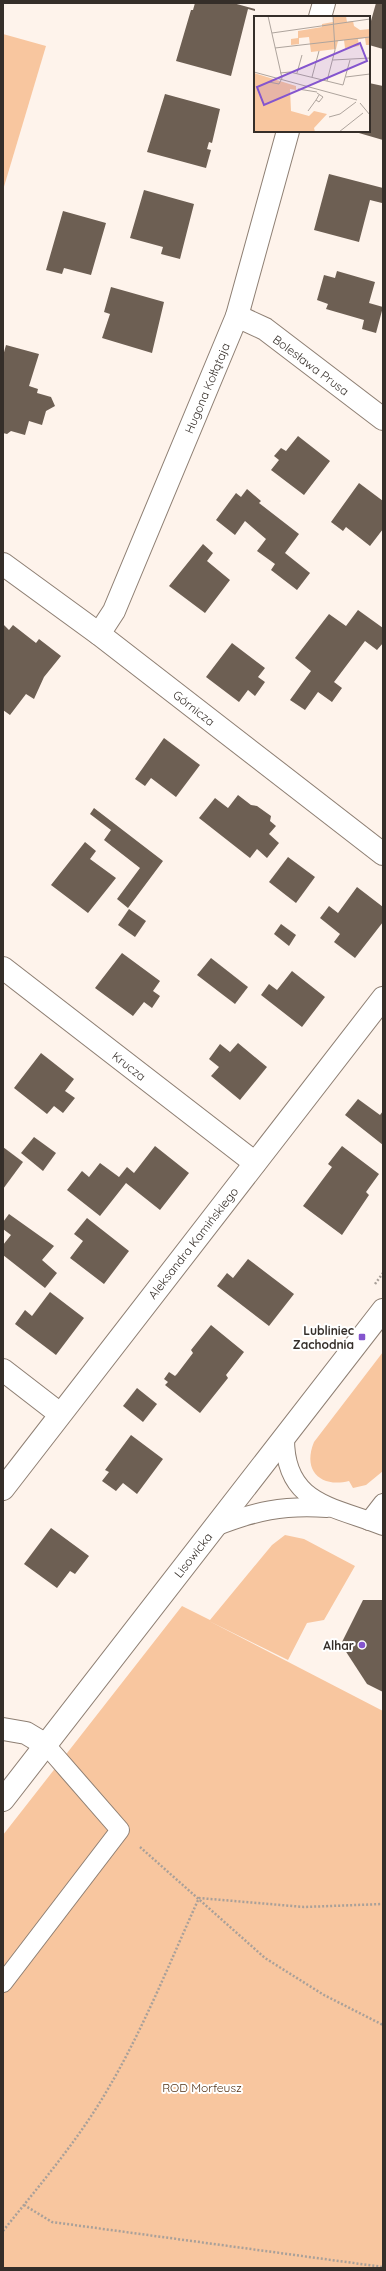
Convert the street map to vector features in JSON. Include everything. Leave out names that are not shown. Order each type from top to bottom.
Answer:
[{"type":"street","points":[[320,16],[324,3]]},
{"type":"street","name":"Hugona Kołłątaja","points":[[99,634],[114,611],[236,316],[288,132]]},
{"type":"street","name":"Bolesława Prusa","points":[[236,316],[265,329],[383,419]]},
{"type":"street","name":"Górnicza","points":[[3,564],[99,634],[383,854]]},
{"type":"street","name":"Krucza","points":[[3,968],[255,1163]]},
{"type":"street","name":"Aleksandra Kamińskiego","points":[[3,1488],[383,998]]},
{"type":"street","name":"Lisowicka","points":[[3,1800],[383,1310]]},
{"type":"street","points":[[3,1370],[60,1414]]},
{"type":"street","points":[[3,1729],[26,1733],[46,1745]]},
{"type":"lane","points":[[285,1437],[285,1458],[293,1476],[306,1494],[327,1508]]},
{"type":"lane","points":[[215,1527],[242,1516],[295,1506],[327,1508],[376,1524],[383,1503]]},
{"type":"lane","points":[[3,1983],[120,1830],[46,1745]]},
{"type":"path","points":[[120,1830],[271,1961],[324,1995],[383,2026]]},
{"type":"path","points":[[199,1898],[304,1907],[383,1904]]},
{"type":"path","points":[[3,2231],[84,2128],[118,2070],[143,2022],[199,1898]]},
{"type":"path","points":[[24,2205],[52,2222],[383,2267]]},
{"type":"green space","points":[[3,34],[46,46],[3,190]]},
{"type":"green space","points":[[383,1352],[383,1471],[366,1485],[353,1488],[349,1481],[339,1483],[322,1479],[316,1475],[312,1469],[310,1461],[314,1442]]},
{"type":"green space","name":"ROD Morfeusz","points":[[285,1535],[304,1539],[355,1566],[324,1620],[307,1623],[288,1660],[209,1621],[383,1711],[383,2268],[3,2268],[3,1835],[182,1606],[210,1620],[272,1545]]},
{"type":"building","points":[[195,3],[233,3],[255,9],[255,11],[248,9],[231,76],[176,61],[191,10],[193,10]]},
{"type":"building","points":[[376,3],[383,3],[383,49],[370,45],[370,24]]},
{"type":"building","points":[[370,83],[383,86],[383,140],[355,132],[370,132]]},
{"type":"building","points":[[165,94],[220,109],[212,143],[209,142],[207,149],[211,150],[206,168],[147,152]]},
{"type":"building","points":[[329,174],[383,188],[382,203],[370,200],[359,242],[314,230]]},
{"type":"building","points":[[144,190],[194,204],[180,259],[161,254],[163,247],[130,238]]},
{"type":"building","points":[[63,211],[106,223],[91,275],[64,268],[62,274],[46,270]]},
{"type":"building","points":[[337,271],[375,282],[369,303],[383,307],[376,333],[362,329],[364,320],[326,309],[328,304],[317,300],[324,275],[335,278]]},
{"type":"building","points":[[111,287],[164,302],[152,353],[102,338],[110,314],[104,312]]},
{"type":"building","points":[[6,345],[39,354],[29,386],[38,389],[37,393],[51,397],[55,406],[46,411],[42,425],[29,421],[25,435],[11,431],[7,434],[3,433],[3,356]]},
{"type":"building","points":[[298,436],[330,461],[304,495],[271,470],[279,460],[274,456],[281,448],[286,451]]},
{"type":"building","points":[[359,483],[383,501],[383,529],[370,546],[346,527],[343,531],[331,522]]},
{"type":"building","points":[[247,489],[261,501],[259,503],[299,534],[285,553],[310,573],[297,590],[271,570],[275,564],[257,551],[266,539],[245,521],[235,535],[216,520],[236,493],[241,497]]},
{"type":"building","points":[[203,544],[213,553],[207,561],[230,580],[205,613],[169,586]]},
{"type":"building","points":[[358,610],[383,628],[383,643],[377,650],[365,641],[334,682],[342,688],[332,702],[318,692],[305,710],[290,700],[311,671],[295,658],[329,614],[346,626]]},
{"type":"building","points":[[3,624],[9,630],[13,625],[36,643],[39,639],[61,656],[44,677],[34,699],[26,694],[10,715],[3,710]]},
{"type":"building","points":[[232,643],[265,668],[258,677],[265,682],[255,696],[248,690],[239,702],[206,677]]},
{"type":"building","points":[[164,738],[200,765],[176,797],[151,778],[145,786],[135,779]]},
{"type":"building","points":[[238,795],[251,805],[257,806],[271,816],[270,821],[276,826],[269,834],[279,843],[267,858],[257,849],[250,858],[199,818],[215,798],[228,808]]},
{"type":"building","points":[[94,808],[163,861],[128,908],[117,899],[140,868],[104,840],[111,830],[90,814]]},
{"type":"building","points":[[85,842],[96,851],[90,859],[116,878],[88,913],[51,885]]},
{"type":"building","points":[[288,857],[315,877],[296,903],[269,882]]},
{"type":"building","points":[[357,887],[383,907],[383,922],[355,958],[334,942],[340,934],[320,918],[329,906],[338,913]]},
{"type":"building","points":[[129,909],[146,921],[135,937],[118,925]]},
{"type":"building","points":[[281,924],[296,935],[289,946],[274,934]]},
{"type":"building","points":[[122,953],[160,981],[153,991],[160,996],[152,1008],[144,1002],[133,1016],[95,988]]},
{"type":"building","points":[[211,958],[248,987],[235,1004],[197,975]]},
{"type":"building","points":[[292,971],[325,997],[302,1027],[261,995],[269,984],[277,990]]},
{"type":"building","points":[[238,1043],[267,1067],[240,1100],[211,1076],[219,1067],[209,1059],[220,1044],[230,1052]]},
{"type":"building","points":[[41,1053],[74,1079],[65,1091],[75,1098],[63,1113],[54,1106],[47,1114],[14,1088]]},
{"type":"building","points":[[358,1099],[380,1115],[383,1111],[383,1145],[345,1115]]},
{"type":"building","points":[[34,1137],[56,1153],[43,1171],[21,1153]]},
{"type":"building","points":[[155,1146],[189,1173],[160,1210],[126,1183],[100,1216],[67,1190],[82,1171],[89,1177],[100,1163],[119,1177],[127,1167],[134,1173]]},
{"type":"building","points":[[342,1146],[379,1174],[366,1192],[369,1195],[342,1235],[303,1206],[332,1167],[328,1164]]},
{"type":"building","points":[[3,1147],[23,1162],[3,1189]]},
{"type":"building","points":[[9,1214],[54,1246],[42,1260],[57,1273],[45,1288],[3,1255],[3,1245],[11,1235],[3,1229],[3,1222]]},
{"type":"building","points":[[87,1218],[129,1251],[104,1284],[70,1258],[83,1241],[74,1234]]},
{"type":"building","points":[[248,1259],[294,1294],[269,1326],[217,1286],[227,1273],[233,1278]]},
{"type":"building","points":[[50,1292],[84,1318],[56,1355],[15,1324],[25,1310],[32,1316]]},
{"type":"building","points":[[211,1325],[244,1352],[226,1375],[228,1378],[200,1413],[165,1385],[168,1382],[164,1379],[169,1372],[175,1376],[177,1374],[193,1353],[191,1350]]},
{"type":"building","points":[[137,1388],[157,1404],[143,1422],[123,1406]]},
{"type":"building","points":[[131,1435],[163,1459],[137,1494],[123,1483],[116,1491],[102,1481],[109,1472],[105,1470]]},
{"type":"building","points":[[51,1528],[89,1556],[75,1574],[70,1571],[57,1588],[24,1564]]},
{"type":"building","name":"Alhar","points":[[363,1600],[383,1600],[383,1692],[367,1684],[341,1644]]},
{"type":"place","name":"Lubliniec Zachodnia","points":[[362,1337]]},
{"type":"place","name":"Alhar","points":[[362,1645]]}]
